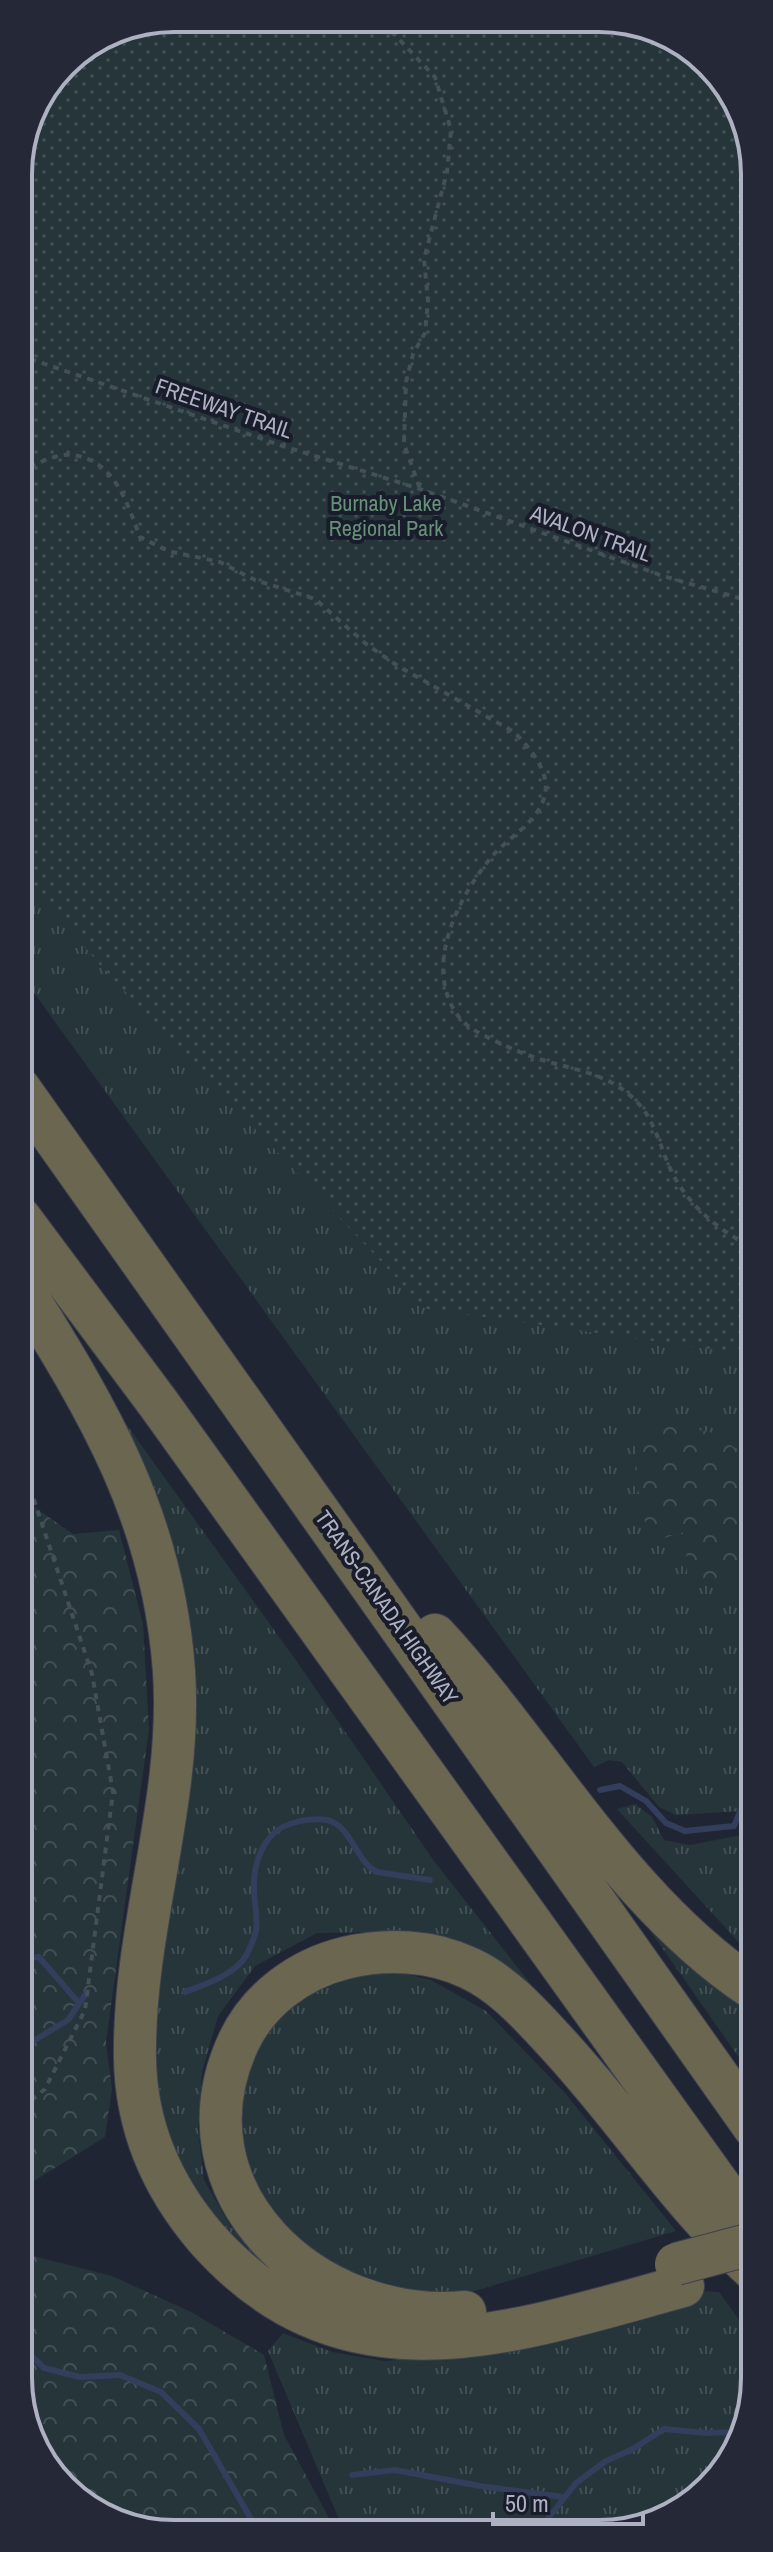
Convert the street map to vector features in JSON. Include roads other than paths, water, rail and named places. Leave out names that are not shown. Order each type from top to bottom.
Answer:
[{"type":"highway","name":"TRANS-CANADA HIGHWAY","points":[[32,1106],[741,2109]]},
{"type":"highway","points":[[32,1234],[158,1403],[741,2215]]},
{"type":"highway","points":[[32,1305],[92,1405],[125,1468],[145,1520],[164,1592],[174,1672],[174,1741],[166,1822],[138,1999],[135,2059],[140,2112],[150,2147],[169,2187],[192,2222],[224,2257],[273,2299],[346,2330],[433,2341],[521,2330],[680,2275],[741,2249]]},
{"type":"highway","points":[[325,1518],[453,1654],[642,1888],[710,1955],[741,1979]]},
{"type":"highway","points":[[741,2258],[723,2243],[570,2057],[499,1986],[469,1968],[438,1957],[389,1951],[341,1959],[312,1969],[267,2001],[246,2025],[229,2063],[221,2099],[221,2139],[227,2171],[253,2221],[299,2266],[324,2282],[388,2308],[456,2313],[680,2275],[741,2270]]},
{"type":"waterway","points":[[600,1790],[620,1786],[646,1801],[666,1823],[685,1831],[734,1826],[741,1810]]},
{"type":"waterway","points":[[185,1992],[228,1973],[247,1954],[256,1931],[254,1878],[258,1859],[267,1841],[281,1828],[304,1820],[327,1820],[342,1829],[364,1860],[377,1872],[430,1880]]},
{"type":"waterway","points":[[32,1958],[39,1957],[78,2002]]},
{"type":"waterway","points":[[32,2042],[68,2020],[87,1992]]},
{"type":"waterway","points":[[32,2357],[44,2368],[80,2377],[120,2375],[161,2392],[199,2429],[252,2520]]},
{"type":"waterway","points":[[547,2520],[576,2483],[606,2461],[633,2449],[664,2429],[730,2432]]},
{"type":"waterway","points":[[352,2475],[395,2470],[564,2497]]},
{"type":"park label","name":"Burnaby Lake Regional Park","points":[[386,516]]}]
